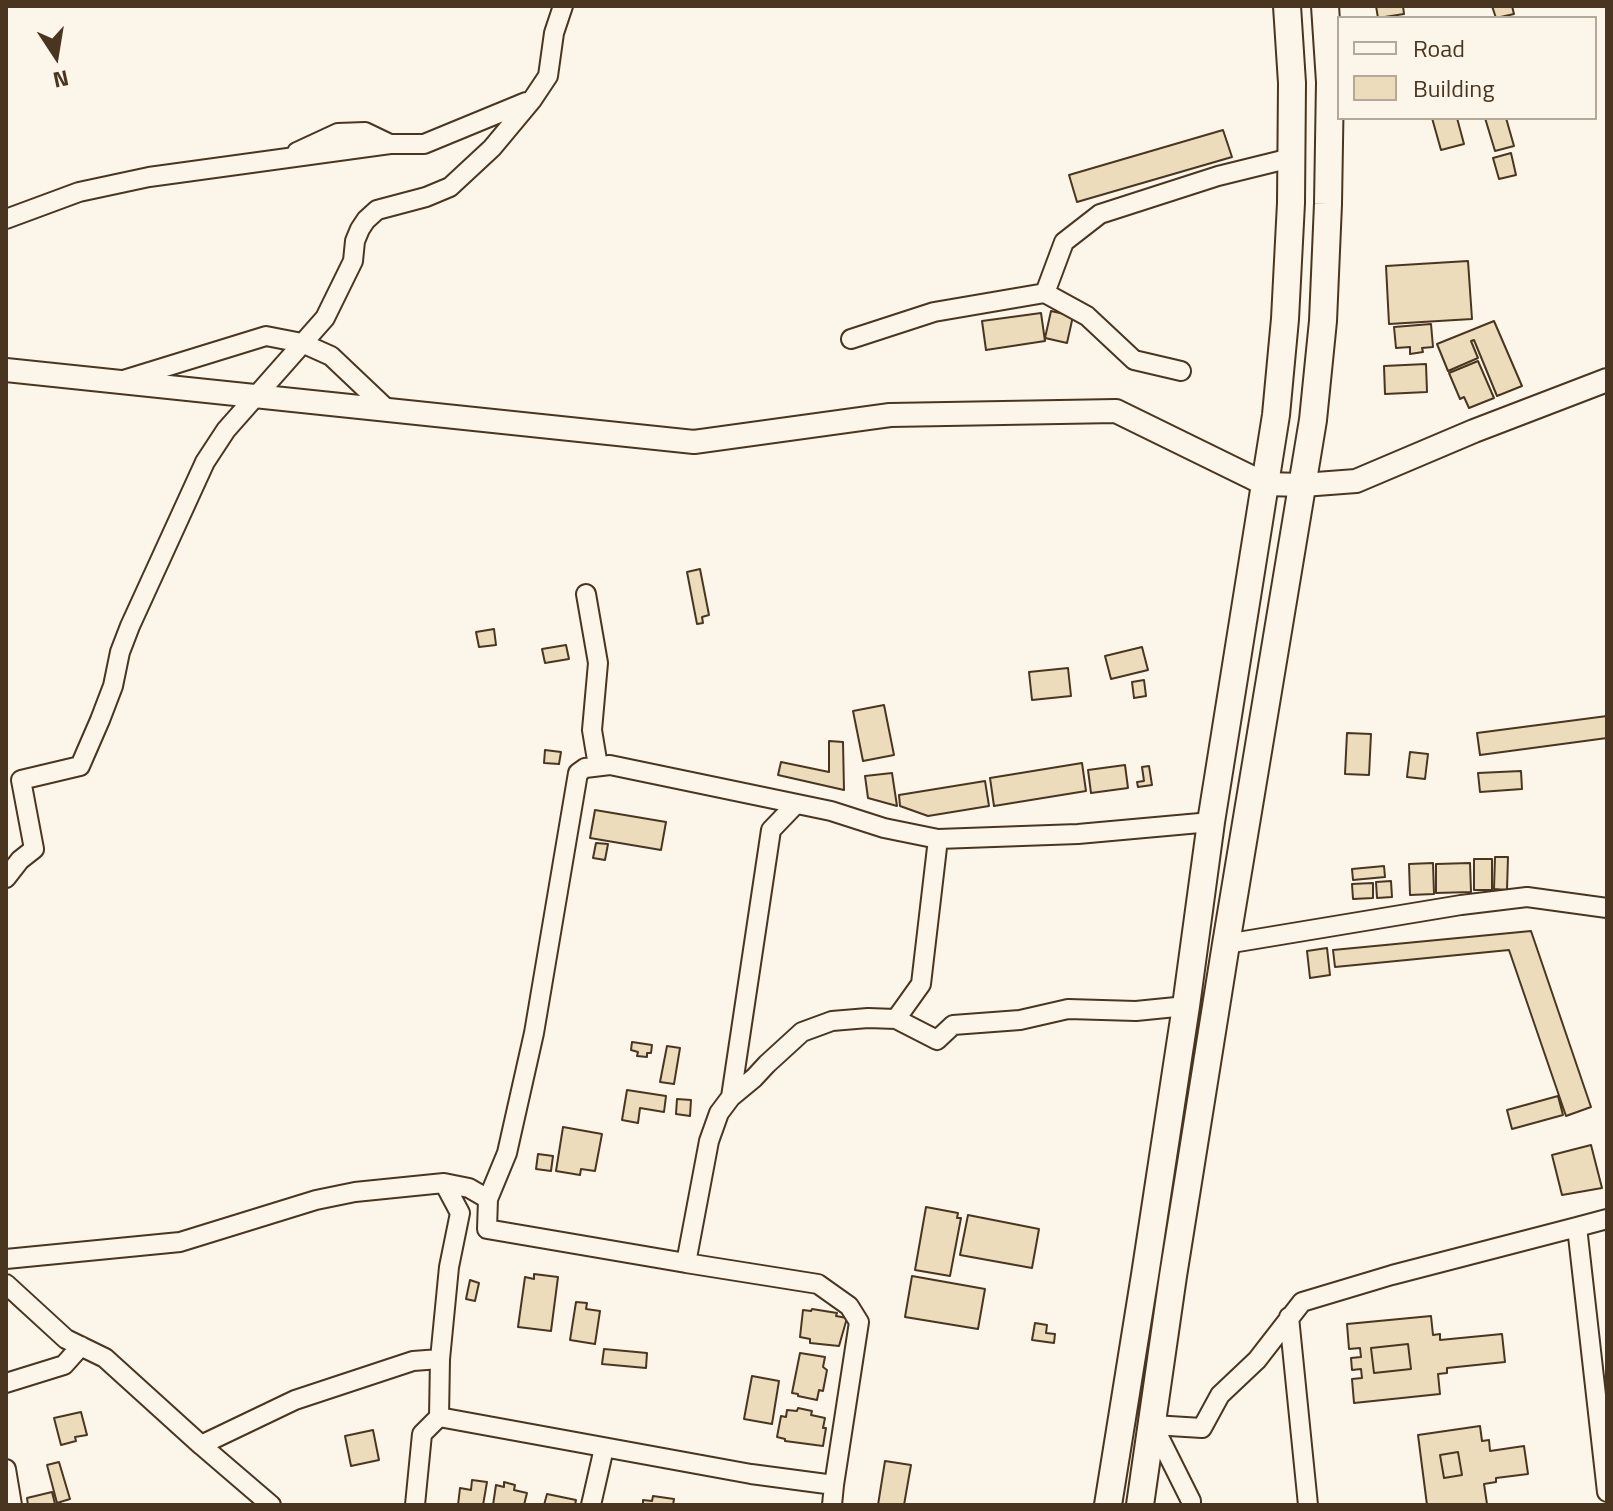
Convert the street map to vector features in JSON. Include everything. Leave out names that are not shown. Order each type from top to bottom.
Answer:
[{"type":"highway","points":[[1108,1505],[1276,415],[1285,319],[1291,158],[1292,83],[1287,6]]},
{"type":"highway","points":[[1140,1505],[1173,1276],[1313,420],[1323,321],[1328,204],[1330,82],[1325,6]]},
{"type":"main road","points":[[6,370],[694,442],[890,415],[1116,411],[1265,484],[1303,485],[1356,481],[1607,380]]},
{"type":"street","points":[[6,878],[20,860],[34,849],[21,780],[80,766],[109,697],[130,626],[205,462],[226,430],[325,318],[353,261],[357,235],[366,220],[377,210],[450,187],[492,148],[532,100],[548,76],[554,33],[563,6]]},
{"type":"street","points":[[6,219],[79,192],[149,177],[284,159],[338,133],[365,132],[390,144],[424,144],[532,100]]},
{"type":"street","points":[[1045,293],[1064,242],[1100,214],[1218,176],[1291,158]]},
{"type":"street","points":[[851,339],[934,312],[1045,293],[1087,316],[1134,360],[1181,371]]},
{"type":"street","points":[[115,382],[266,336],[302,343],[331,356],[389,411]]},
{"type":"street","points":[[586,594],[598,663],[592,730],[598,766]]},
{"type":"street","points":[[832,1505],[859,1322],[849,1306],[818,1284],[487,1229],[488,1199],[507,1153],[534,1033],[578,773],[585,768],[610,765],[831,811],[884,828],[938,839],[1078,834],[1211,822]]},
{"type":"street","points":[[731,1097],[771,830],[796,804]]},
{"type":"street","points":[[896,1019],[921,984],[938,839]]},
{"type":"street","points":[[1226,944],[1527,897],[1607,908]]},
{"type":"street","points":[[686,1263],[709,1141],[719,1113],[731,1097],[802,1032],[832,1021],[896,1019],[937,1040],[953,1025],[1020,1020],[1068,1009],[1136,1011],[1186,1006]]},
{"type":"street","points":[[6,1259],[180,1242],[316,1200],[355,1192],[444,1183],[469,1188],[488,1199]]},
{"type":"street","points":[[415,1505],[422,1434],[439,1417],[440,1359],[449,1267],[460,1213],[444,1183]]},
{"type":"street","points":[[1153,1425],[1202,1428],[1220,1395],[1257,1360],[1302,1302],[1392,1275],[1607,1219]]},
{"type":"street","points":[[1577,1227],[1607,1492]]},
{"type":"street","points":[[6,1284],[66,1339],[105,1358],[271,1505]]},
{"type":"street","points":[[1289,1317],[1308,1505]]},
{"type":"street","points":[[6,1383],[64,1365],[81,1346]]},
{"type":"street","points":[[201,1445],[295,1400],[413,1361],[440,1359]]},
{"type":"street","points":[[439,1417],[751,1474],[834,1485]]},
{"type":"street","points":[[1153,1425],[1191,1505]]},
{"type":"street","points":[[591,1505],[604,1448]]},
{"type":"street","points":[[6,1469],[12,1505]]},
{"type":"building","points":[[1376,6],[1403,6],[1404,14],[1378,16]]},
{"type":"building","points":[[1492,6],[1512,6],[1514,14],[1495,16]]},
{"type":"building","points":[[1433,120],[1458,120],[1464,144],[1441,150]]},
{"type":"building","points":[[1486,120],[1507,120],[1514,146],[1495,151]]},
{"type":"building","points":[[1223,130],[1232,157],[1077,202],[1069,175]]},
{"type":"building","points":[[1511,153],[1516,175],[1499,179],[1493,158]]},
{"type":"building","points":[[1468,261],[1472,319],[1389,324],[1386,266]]},
{"type":"building","points":[[1051,311],[1073,316],[1067,343],[1045,338]]},
{"type":"building","points":[[1041,313],[1045,341],[986,350],[982,321]]},
{"type":"building","points":[[1494,321],[1522,386],[1497,396],[1474,340],[1471,341],[1478,358],[1448,371],[1437,344]]},
{"type":"building","points":[[1431,324],[1433,347],[1410,354],[1410,347],[1396,348],[1394,327]]},
{"type":"building","points":[[1478,361],[1494,398],[1469,408],[1464,397],[1460,399],[1449,373]]},
{"type":"building","points":[[1426,364],[1427,392],[1385,394],[1384,366]]},
{"type":"building","points":[[700,569],[709,615],[702,617],[703,623],[697,624],[687,572]]},
{"type":"building","points":[[494,629],[496,645],[479,647],[476,632]]},
{"type":"building","points":[[566,645],[569,659],[545,663],[542,649]]},
{"type":"building","points":[[1142,647],[1148,670],[1111,679],[1105,656]]},
{"type":"building","points":[[1068,668],[1071,696],[1032,700],[1029,672]]},
{"type":"building","points":[[1144,680],[1146,696],[1134,698],[1132,682]]},
{"type":"building","points":[[884,705],[894,755],[863,761],[853,711]]},
{"type":"building","points":[[1607,716],[1607,738],[1480,755],[1477,733]]},
{"type":"building","points":[[1347,733],[1371,734],[1369,775],[1345,774]]},
{"type":"building","points":[[829,741],[843,742],[844,790],[778,775],[781,762],[829,772]]},
{"type":"building","points":[[545,750],[561,752],[559,764],[544,763]]},
{"type":"building","points":[[1410,752],[1428,754],[1425,779],[1407,777]]},
{"type":"building","points":[[1082,763],[1086,791],[994,806],[990,778]]},
{"type":"building","points":[[1125,765],[1128,788],[1091,793],[1088,770]]},
{"type":"building","points":[[1149,766],[1152,785],[1138,787],[1137,782],[1144,781],[1142,767]]},
{"type":"building","points":[[1521,771],[1522,789],[1480,792],[1478,773]]},
{"type":"building","points":[[892,773],[897,806],[868,798],[865,776]]},
{"type":"building","points":[[985,781],[989,806],[928,816],[900,806],[899,795]]},
{"type":"building","points":[[595,810],[666,822],[661,850],[590,838]]},
{"type":"building","points":[[596,843],[608,844],[605,860],[593,858]]},
{"type":"building","points":[[1495,857],[1508,857],[1507,890],[1494,889]]},
{"type":"building","points":[[1474,859],[1492,859],[1492,890],[1474,890]]},
{"type":"building","points":[[1433,863],[1434,894],[1410,895],[1409,864]]},
{"type":"building","points":[[1470,863],[1471,892],[1436,893],[1436,864]]},
{"type":"building","points":[[1384,866],[1385,877],[1353,880],[1352,869]]},
{"type":"building","points":[[1391,881],[1392,897],[1377,898],[1376,882]]},
{"type":"building","points":[[1373,883],[1373,898],[1353,899],[1352,884]]},
{"type":"building","points":[[1531,931],[1591,1107],[1566,1116],[1509,950],[1335,967],[1333,950]]},
{"type":"building","points":[[1327,948],[1330,975],[1310,978],[1307,951]]},
{"type":"building","points":[[632,1042],[652,1045],[651,1053],[647,1053],[647,1057],[637,1056],[638,1052],[631,1050]]},
{"type":"building","points":[[667,1046],[680,1048],[674,1084],[660,1082]]},
{"type":"building","points":[[627,1090],[666,1096],[664,1112],[640,1108],[638,1123],[622,1120]]},
{"type":"building","points":[[1558,1096],[1563,1115],[1512,1129],[1507,1110]]},
{"type":"building","points":[[677,1099],[691,1100],[690,1116],[676,1114]]},
{"type":"building","points":[[563,1127],[602,1134],[595,1171],[581,1169],[580,1175],[556,1171]]},
{"type":"building","points":[[1591,1145],[1602,1188],[1562,1195],[1552,1155]]},
{"type":"building","points":[[538,1154],[553,1156],[551,1171],[536,1169]]},
{"type":"building","points":[[926,1207],[958,1213],[957,1218],[961,1218],[950,1276],[915,1270]]},
{"type":"building","points":[[968,1215],[1039,1229],[1032,1268],[960,1255]]},
{"type":"building","points":[[534,1274],[558,1277],[551,1331],[518,1327],[525,1277],[534,1279]]},
{"type":"building","points":[[912,1276],[985,1289],[978,1329],[905,1317]]},
{"type":"building","points":[[470,1280],[479,1283],[475,1301],[466,1299]]},
{"type":"building","points":[[576,1302],[587,1303],[586,1309],[600,1311],[595,1344],[570,1340]]},
{"type":"building","points":[[812,1309],[847,1318],[839,1346],[810,1343],[810,1339],[800,1337],[803,1310]]},
{"type":"building","points":[[1431,1316],[1433,1335],[1440,1334],[1440,1340],[1502,1334],[1505,1362],[1447,1368],[1447,1373],[1438,1374],[1440,1394],[1354,1403],[1352,1379],[1362,1378],[1361,1369],[1352,1370],[1351,1358],[1361,1357],[1360,1348],[1349,1349],[1347,1324]],"holes":[[[1408,1344],[1411,1369],[1374,1373],[1371,1348]]]},
{"type":"building","points":[[1035,1323],[1047,1325],[1046,1333],[1055,1334],[1054,1343],[1032,1340]]},
{"type":"building","points":[[1408,1344],[1411,1369],[1374,1373],[1371,1348]]},
{"type":"building","points":[[604,1349],[647,1353],[646,1368],[602,1364]]},
{"type":"building","points":[[800,1353],[825,1357],[823,1367],[827,1370],[823,1391],[819,1390],[817,1400],[792,1393]]},
{"type":"building","points":[[752,1376],[779,1381],[772,1424],[744,1419]]},
{"type":"building","points":[[798,1408],[825,1418],[823,1446],[777,1437],[781,1416],[786,1417],[787,1410],[797,1411]]},
{"type":"building","points":[[81,1412],[87,1435],[75,1437],[76,1441],[61,1445],[54,1418]]},
{"type":"building","points":[[1480,1426],[1482,1441],[1489,1440],[1490,1451],[1524,1446],[1528,1474],[1496,1478],[1496,1482],[1484,1484],[1487,1504],[1427,1505],[1418,1435]],"holes":[[[1458,1452],[1462,1475],[1444,1478],[1440,1455]]]},
{"type":"building","points":[[373,1430],[379,1460],[351,1466],[345,1436]]},
{"type":"building","points":[[1458,1452],[1462,1475],[1444,1478],[1440,1455]]},
{"type":"building","points":[[885,1461],[911,1465],[904,1505],[878,1505]]},
{"type":"building","points":[[59,1462],[70,1499],[57,1503],[47,1465]]},
{"type":"building","points":[[472,1480],[487,1482],[483,1505],[458,1505],[460,1488],[471,1490]]},
{"type":"building","points":[[504,1482],[515,1485],[514,1490],[527,1493],[524,1505],[493,1505],[496,1485],[504,1487]]},
{"type":"building","points":[[52,1492],[55,1504],[28,1505],[27,1498]]},
{"type":"building","points":[[547,1494],[576,1500],[575,1505],[544,1505]]},
{"type":"building","points":[[653,1496],[674,1499],[673,1505],[643,1505],[643,1500],[652,1501]]}]
